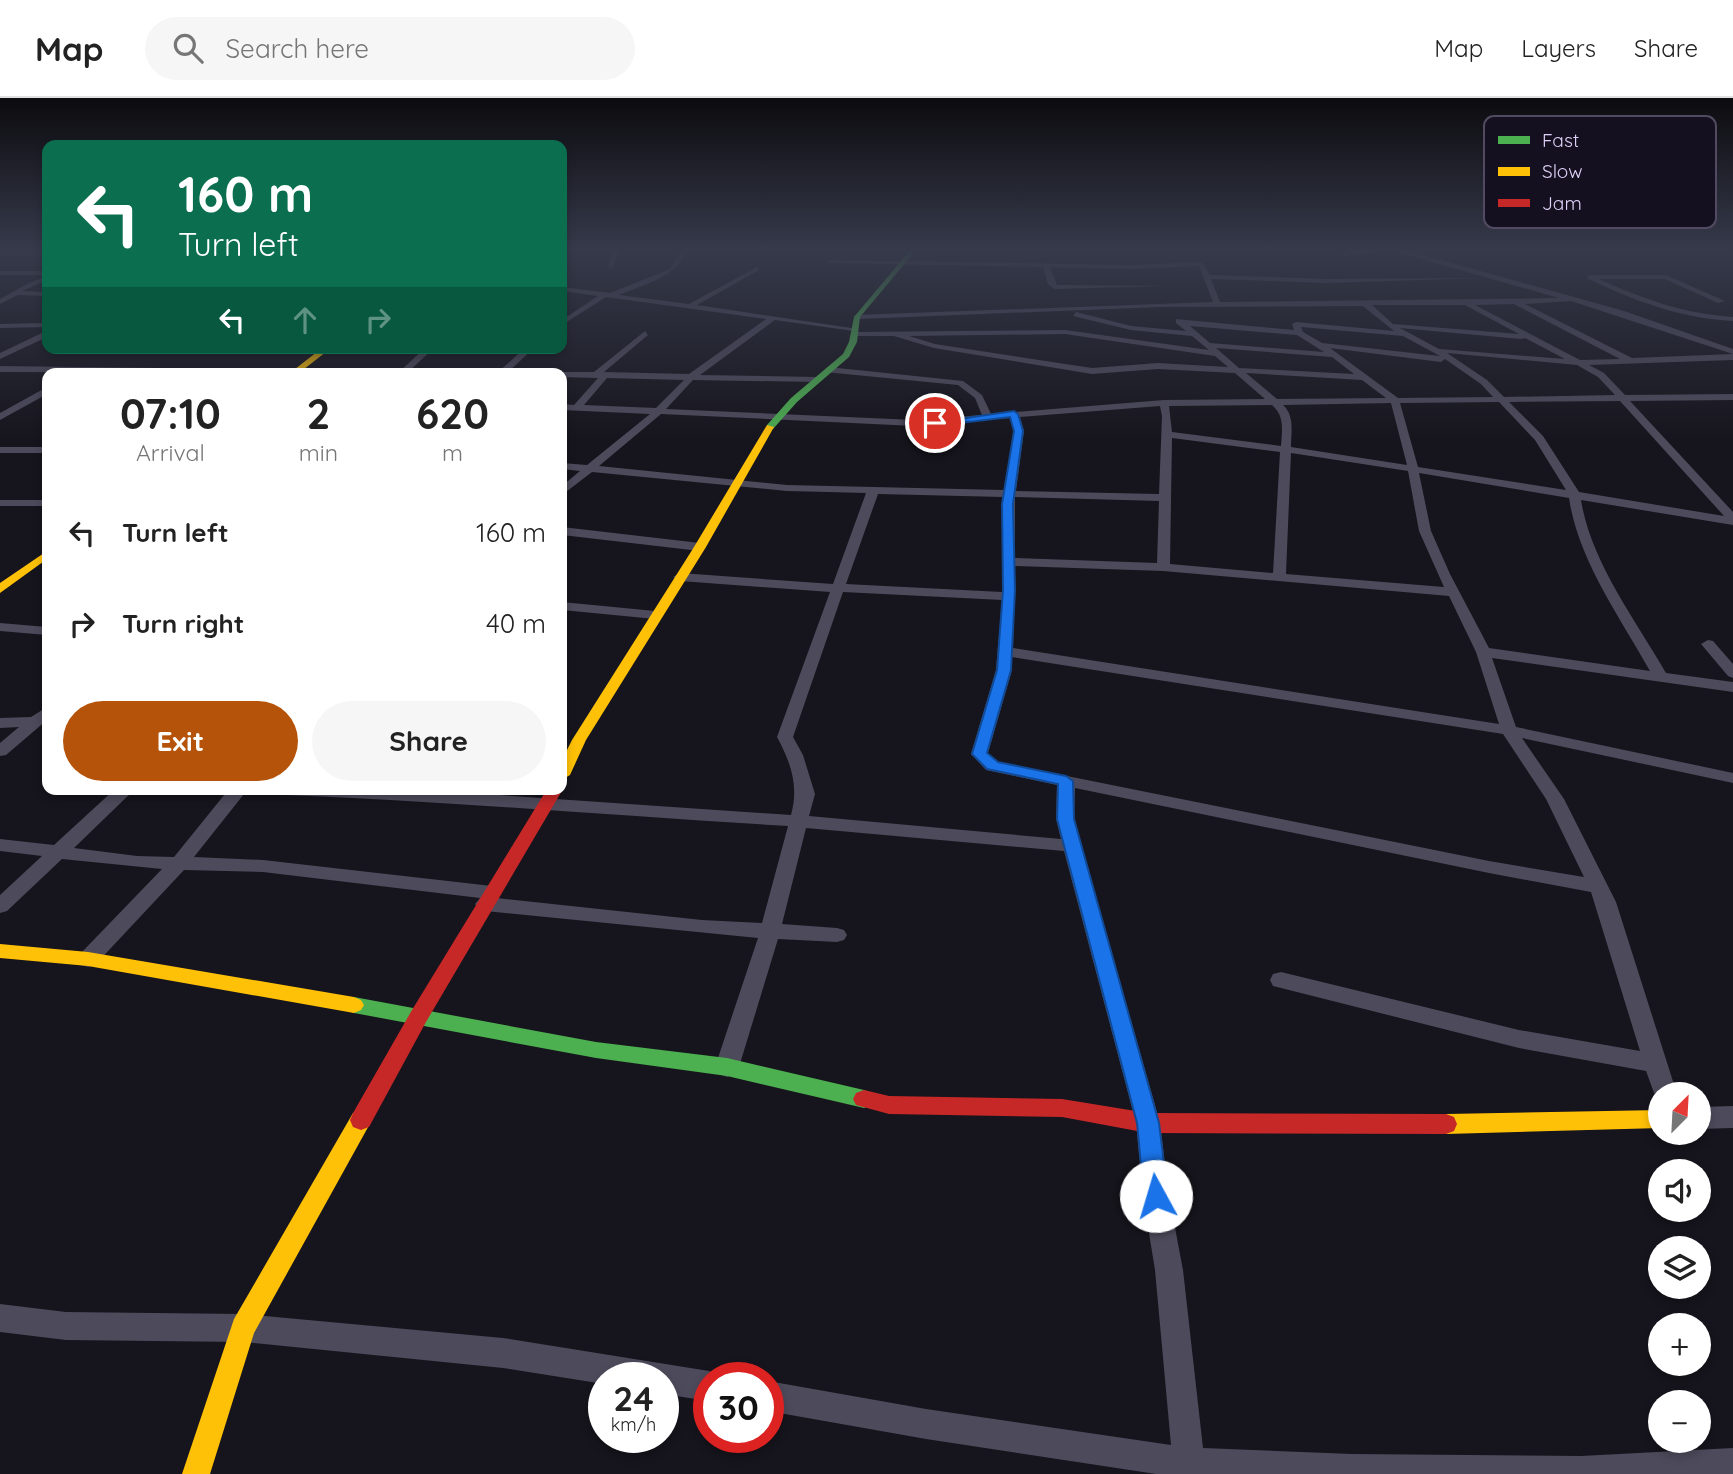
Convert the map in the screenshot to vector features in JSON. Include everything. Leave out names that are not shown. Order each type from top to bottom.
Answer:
[{"type":"main road","points":[[570,740],[700,547],[763,435],[778,417],[846,355],[855,327],[865,313]]},
{"type":"main road","points":[[300,368],[319,354]]},
{"type":"main road","points":[[0,589],[42,558]]},
{"type":"main road","points":[[196,1474],[243,1328],[419,1016],[550,798]]},
{"type":"main road","points":[[0,951],[88,959],[419,1016],[596,1050],[727,1068],[889,1105],[1062,1108],[1148,1123],[1426,1125],[1648,1119]]},
{"type":"street","points":[[736,313],[855,327],[934,346],[1006,356],[1046,369],[1092,371],[1158,366],[1363,377]]},
{"type":"street","points":[[855,327],[1037,313]]},
{"type":"street","points":[[1074,313],[1108,323],[1195,334]]},
{"type":"street","points":[[1141,313],[1156,316]]},
{"type":"street","points":[[1170,313],[1284,410],[1287,421],[1279,576]]},
{"type":"street","points":[[1376,313],[1389,325],[1455,360],[1502,398],[1539,439],[1574,494],[1577,513],[1597,563],[1661,677]]},
{"type":"street","points":[[1486,313],[1601,375],[1612,384],[1619,397],[1733,519]]},
{"type":"street","points":[[1536,313],[1632,362]]},
{"type":"street","points":[[1622,313],[1733,355]]},
{"type":"street","points":[[1677,313],[1691,317],[1733,319]]},
{"type":"street","points":[[567,488],[659,411],[692,376],[773,318]]},
{"type":"street","points":[[1167,318],[1299,333],[1320,345],[1394,399],[1413,468],[1425,531],[1443,574],[1483,652],[1509,730],[1555,799],[1606,902],[1662,1082]]},
{"type":"street","points":[[1095,337],[1108,323]]},
{"type":"street","points":[[1299,333],[1296,324],[1406,335]]},
{"type":"street","points":[[0,326],[42,325]]},
{"type":"street","points":[[1389,325],[1531,338]]},
{"type":"street","points":[[897,335],[1065,332],[1218,354]]},
{"type":"street","points":[[577,407],[600,375],[645,333]]},
{"type":"street","points":[[0,356],[42,336]]},
{"type":"street","points":[[0,344],[27,344]]},
{"type":"street","points":[[1207,345],[1334,355]]},
{"type":"street","points":[[1320,345],[1455,360]]},
{"type":"street","points":[[1432,349],[1578,363],[1733,355]]},
{"type":"street","points":[[408,368],[423,354]]},
{"type":"street","points":[[508,368],[523,354]]},
{"type":"street","points":[[0,369],[42,370]]},
{"type":"street","points":[[567,374],[822,375],[960,383],[979,397],[988,418]]},
{"type":"street","points":[[0,417],[42,393]]},
{"type":"street","points":[[567,407],[915,423],[1164,403],[1732,397]]},
{"type":"street","points":[[1163,567],[1167,416],[1164,403]]},
{"type":"street","points":[[16,408],[37,408]]},
{"type":"street","points":[[1014,414],[1019,431],[1009,493],[1009,596],[1004,670],[979,754],[992,766],[1489,867],[1598,886]]},
{"type":"street","points":[[1165,434],[1413,468],[1733,519]]},
{"type":"street","points":[[0,450],[42,450]]},
{"type":"street","points":[[567,467],[737,484],[873,491],[1165,498]]},
{"type":"street","points":[[727,1068],[771,931],[806,794],[795,755],[785,737],[873,491]]},
{"type":"street","points":[[0,503],[42,503]]},
{"type":"street","points":[[567,532],[700,547]]},
{"type":"street","points":[[1009,562],[1163,567],[1453,592]]},
{"type":"street","points":[[680,577],[1009,596]]},
{"type":"street","points":[[567,606],[654,615]]},
{"type":"street","points":[[0,626],[42,630]]},
{"type":"street","points":[[1708,645],[1733,673]]},
{"type":"street","points":[[1005,651],[1509,730],[1733,778]]},
{"type":"street","points":[[1483,652],[1733,687]]},
{"type":"street","points":[[0,723],[42,719]]},
{"type":"street","points":[[0,751],[42,720]]},
{"type":"street","points":[[1066,781],[1065,819],[1148,1123],[1168,1270],[1189,1469]]},
{"type":"street","points":[[0,906],[120,795]]},
{"type":"street","points":[[88,959],[179,863],[234,795]]},
{"type":"street","points":[[454,795],[550,798],[1073,846]]},
{"type":"street","points":[[0,845],[137,862],[262,866],[702,927],[837,935]]},
{"type":"street","points":[[1281,980],[1519,1039],[1656,1063]]},
{"type":"street","points":[[1712,1118],[1733,1117]]},
{"type":"street","points":[[0,1318],[65,1326],[243,1328],[503,1353],[588,1367]]},
{"type":"street","points":[[784,1399],[1189,1469],[1567,1472],[1733,1464]]},
{"type":"traffic: fast","points":[[770,427],[794,400],[846,355],[853,342],[857,317],[860,313]]},
{"type":"traffic: fast","points":[[354,1005],[596,1050],[727,1067],[864,1099]]},
{"type":"traffic: slow","points":[[301,368],[319,354]]},
{"type":"traffic: slow","points":[[567,765],[579,740],[700,547],[770,427]]},
{"type":"traffic: slow","points":[[0,589],[42,558]]},
{"type":"traffic: slow","points":[[0,951],[88,959],[354,1005]]},
{"type":"traffic: slow","points":[[1446,1124],[1648,1119]]},
{"type":"traffic: slow","points":[[196,1474],[243,1328],[361,1120]]},
{"type":"traffic: jam","points":[[361,1120],[419,1016],[551,795]]},
{"type":"traffic: jam","points":[[864,1099],[889,1105],[1062,1108],[1148,1123],[1446,1124]]},
{"type":"route","points":[[935,423],[1014,414],[1019,431],[1008,504],[1009,590],[1004,670],[979,754],[992,766],[1066,781],[1065,819],[1148,1123],[1156,1196]]}]
